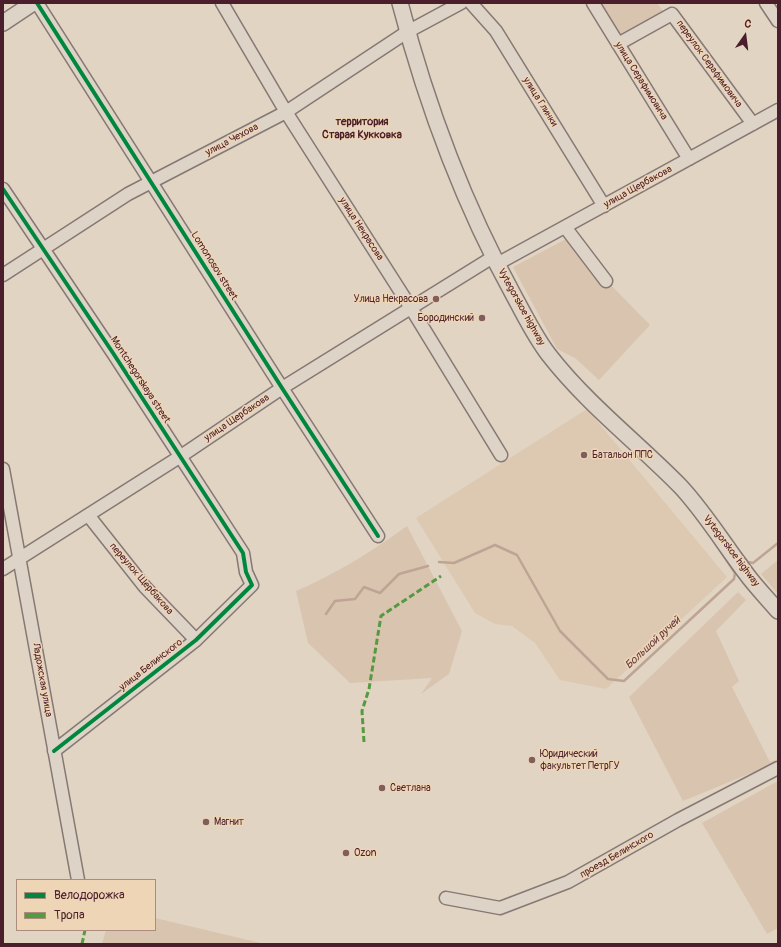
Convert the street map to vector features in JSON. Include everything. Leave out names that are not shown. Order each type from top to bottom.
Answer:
[{"type":"main road","points":[[3,23],[33,3]]},
{"type":"main road","name":"Vytegorskoe highway","points":[[400,3],[441,132],[462,185],[495,261],[537,338],[549,356],[590,400],[686,493],[699,508],[746,574],[778,611]]},
{"type":"street","name":"Lomonosov street","points":[[38,3],[151,183],[378,536]]},
{"type":"street","name":"улица Некрасова","points":[[222,3],[286,112],[411,308],[501,455]]},
{"type":"street","name":"улица Чехова","points":[[3,275],[42,248],[128,194],[286,112],[408,32],[461,3]]},
{"type":"street","name":"улица Глинки","points":[[471,3],[496,31],[604,206]]},
{"type":"street","name":"улица Серафимовича","points":[[593,3],[689,159]]},
{"type":"street","points":[[766,3],[778,21]]},
{"type":"street","name":"переулок Серафимовича","points":[[618,44],[672,14],[753,124]]},
{"type":"street","name":"улица Щербакова","points":[[3,569],[181,456],[282,388],[411,308],[495,261],[565,228],[778,110]]},
{"type":"street","name":"Montchegorskaya street","points":[[3,189],[181,456],[243,553],[246,572],[252,585]]},
{"type":"street","points":[[565,228],[606,281]]},
{"type":"street","name":"Ладожская улица","points":[[3,469],[78,879]]},
{"type":"street","name":"переулок Щербакова","points":[[88,515],[145,587],[196,640]]},
{"type":"street","name":"улица Белинского","points":[[54,750],[196,640],[252,585]]},
{"type":"street","name":"проезд Белинского","points":[[446,898],[500,908],[568,882],[678,820],[778,768]]},
{"type":"shaded area","points":[[600,3],[657,3],[670,20],[628,48]]},
{"type":"shaded area","points":[[566,239],[650,325],[599,380],[575,358],[557,349],[513,267]]},
{"type":"shaded area","points":[[587,409],[727,577],[606,689],[560,680],[535,643],[512,626],[495,624],[475,613],[416,518]]},
{"type":"shaded area","points":[[407,526],[462,631],[449,674],[421,694],[432,678],[350,683],[308,643],[296,591],[353,562]]},
{"type":"shaded area","points":[[778,560],[778,594],[761,574]]},
{"type":"shaded area","points":[[738,592],[746,600],[716,631],[739,681],[732,687],[770,762],[778,759],[778,762],[683,801],[629,697]]},
{"type":"shaded area","points":[[778,781],[778,928],[767,934],[702,823]]},
{"type":"shaded area","points":[[156,918],[265,944],[102,944],[106,931],[156,931]]},
{"type":"waterway","points":[[737,549],[748,562],[753,563],[778,543]]},
{"type":"waterway","name":"Большой ручей","points":[[439,562],[454,563],[495,545],[517,555],[560,631],[608,679],[624,681],[734,579],[735,573],[720,550]]},
{"type":"waterway","name":"Большой ручей","points":[[326,614],[335,601],[355,599],[364,587],[380,593],[399,574],[428,566]]},
{"type":"marked path","points":[[364,742],[362,711],[369,689],[381,616],[441,576]]},
{"type":"marked path","points":[[82,944],[85,931]]},
{"type":"cycle path","points":[[37,3],[378,536]]},
{"type":"cycle path","points":[[3,189],[113,353],[243,553],[246,572],[252,585],[196,640],[54,751]]},
{"type":"place","name":"Улица Некрасова","points":[[436,299]]},
{"type":"place","name":"Бородинский","points":[[482,318]]},
{"type":"place","name":"Батальон ППС","points":[[584,455]]},
{"type":"place","name":"Юридический факультет ПетрГУ","points":[[532,760]]},
{"type":"place","name":"Светлана","points":[[382,788]]},
{"type":"place","name":"Магнит","points":[[206,822]]},
{"type":"place","name":"Ozon","points":[[346,853]]},
{"type":"district","name":"территория Старая Кукковка","points":[[362,128]]}]
